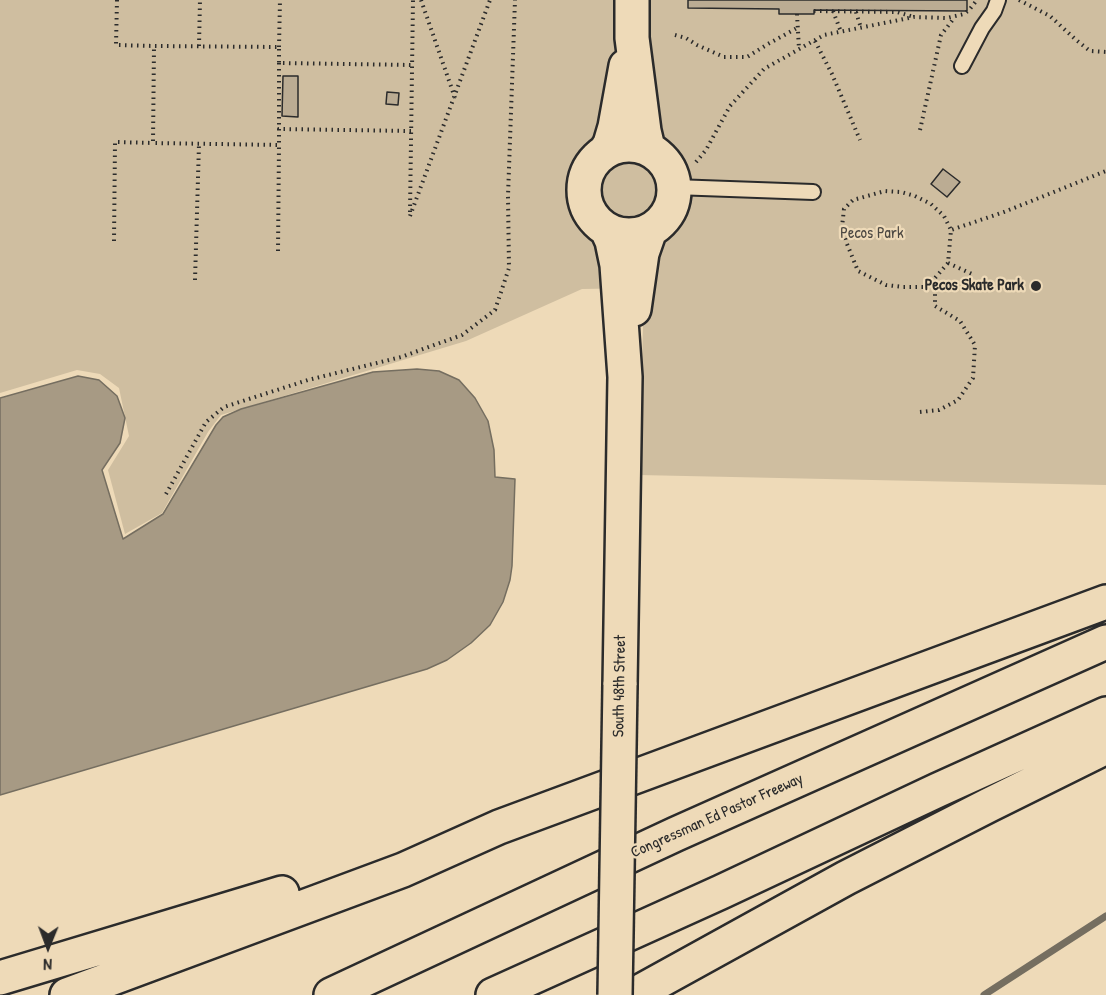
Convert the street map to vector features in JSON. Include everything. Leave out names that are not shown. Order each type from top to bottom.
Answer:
[{"type":"main road","points":[[632,0],[632,38],[648,148]]},
{"type":"main road","points":[[605,152],[615,127],[632,38]]},
{"type":"main road","points":[[622,146],[648,148],[671,172],[674,187],[672,204],[668,212],[650,230],[633,235],[623,235],[607,230],[592,218],[587,210],[583,192],[591,164],[605,152],[622,146]]},
{"type":"main road","name":"South 48th Street","points":[[607,230],[617,265],[625,377],[615,995]]},
{"type":"main road","name":"South 48th Street","points":[[625,377],[642,253],[650,230]]},
{"type":"main road","points":[[67,995],[403,870],[499,828],[1106,602]]},
{"type":"main road","name":"Congressman Ed Pastor Freeway","points":[[331,995],[676,834],[1106,642]]},
{"type":"main road","points":[[493,995],[1106,714]]},
{"type":"main road","points":[[634,995],[856,873],[1106,747]]},
{"type":"main road","points":[[0,978],[499,828]]},
{"type":"lane","points":[[962,66],[998,0]]},
{"type":"lane","points":[[674,187],[813,192]]},
{"type":"path","points":[[117,0],[116,45],[279,47]]},
{"type":"path","points":[[199,46],[200,0]]},
{"type":"path","points":[[278,251],[280,0]]},
{"type":"path","points":[[413,0],[410,216],[490,0]]},
{"type":"path","points":[[421,0],[455,98]]},
{"type":"path","points":[[166,494],[206,422],[224,407],[308,380],[412,353],[462,335],[495,310],[509,268],[508,196],[515,0]]},
{"type":"path","points":[[696,162],[706,150],[730,106],[764,69],[824,35],[914,17],[947,18],[964,14],[976,0]]},
{"type":"path","points":[[1019,0],[1050,16],[1090,51],[1106,52]]},
{"type":"path","points":[[814,11],[897,12],[914,17]]},
{"type":"path","points":[[833,11],[841,32]]},
{"type":"path","points":[[856,12],[861,28]]},
{"type":"path","points":[[797,14],[799,50]]},
{"type":"path","points":[[921,130],[941,35],[955,16]]},
{"type":"path","points":[[675,35],[724,57],[747,57],[798,28]]},
{"type":"path","points":[[815,41],[832,74],[860,140]]},
{"type":"path","points":[[153,143],[154,46]]},
{"type":"path","points":[[279,63],[412,65]]},
{"type":"path","points":[[279,129],[411,131]]},
{"type":"path","points":[[114,241],[115,142],[279,145]]},
{"type":"path","points":[[195,280],[199,144]]},
{"type":"path","points":[[951,230],[1005,212],[1106,171]]},
{"type":"path","points":[[920,412],[939,410],[958,400],[973,378],[975,345],[960,321],[935,306],[935,287],[935,278],[948,263],[951,230],[944,216],[931,204],[901,192],[885,191],[853,200],[844,209],[842,227],[858,271],[886,285],[935,287]]},
{"type":"path","points":[[948,263],[972,274]]},
{"type":"green space","name":"Pecos Park","points":[[0,0],[1106,0],[1106,485],[639,475],[644,288],[582,289],[466,341],[221,415],[208,432],[162,513],[125,534],[108,470],[129,436],[119,388],[100,374],[77,370],[0,393]]},
{"type":"shaded area","points":[[417,369],[439,371],[459,380],[475,398],[488,421],[494,450],[495,477],[515,479],[510,580],[503,602],[490,625],[471,643],[447,660],[427,669],[0,795],[0,398],[78,376],[99,380],[117,396],[125,418],[120,443],[102,470],[123,539],[163,514],[223,417],[241,409],[373,372]]},
{"type":"building","points":[[688,0],[967,0],[967,11],[814,10],[814,14],[779,14],[779,9],[688,8]]},
{"type":"building","points":[[283,76],[298,76],[298,117],[282,116]]},
{"type":"building","points":[[387,92],[399,93],[398,105],[386,104]]},
{"type":"building","points":[[943,169],[960,182],[947,197],[931,184]]},
{"type":"waterway","points":[[984,995],[1106,916]]},
{"type":"place","name":"Pecos Skate Park","points":[[1036,286]]}]
